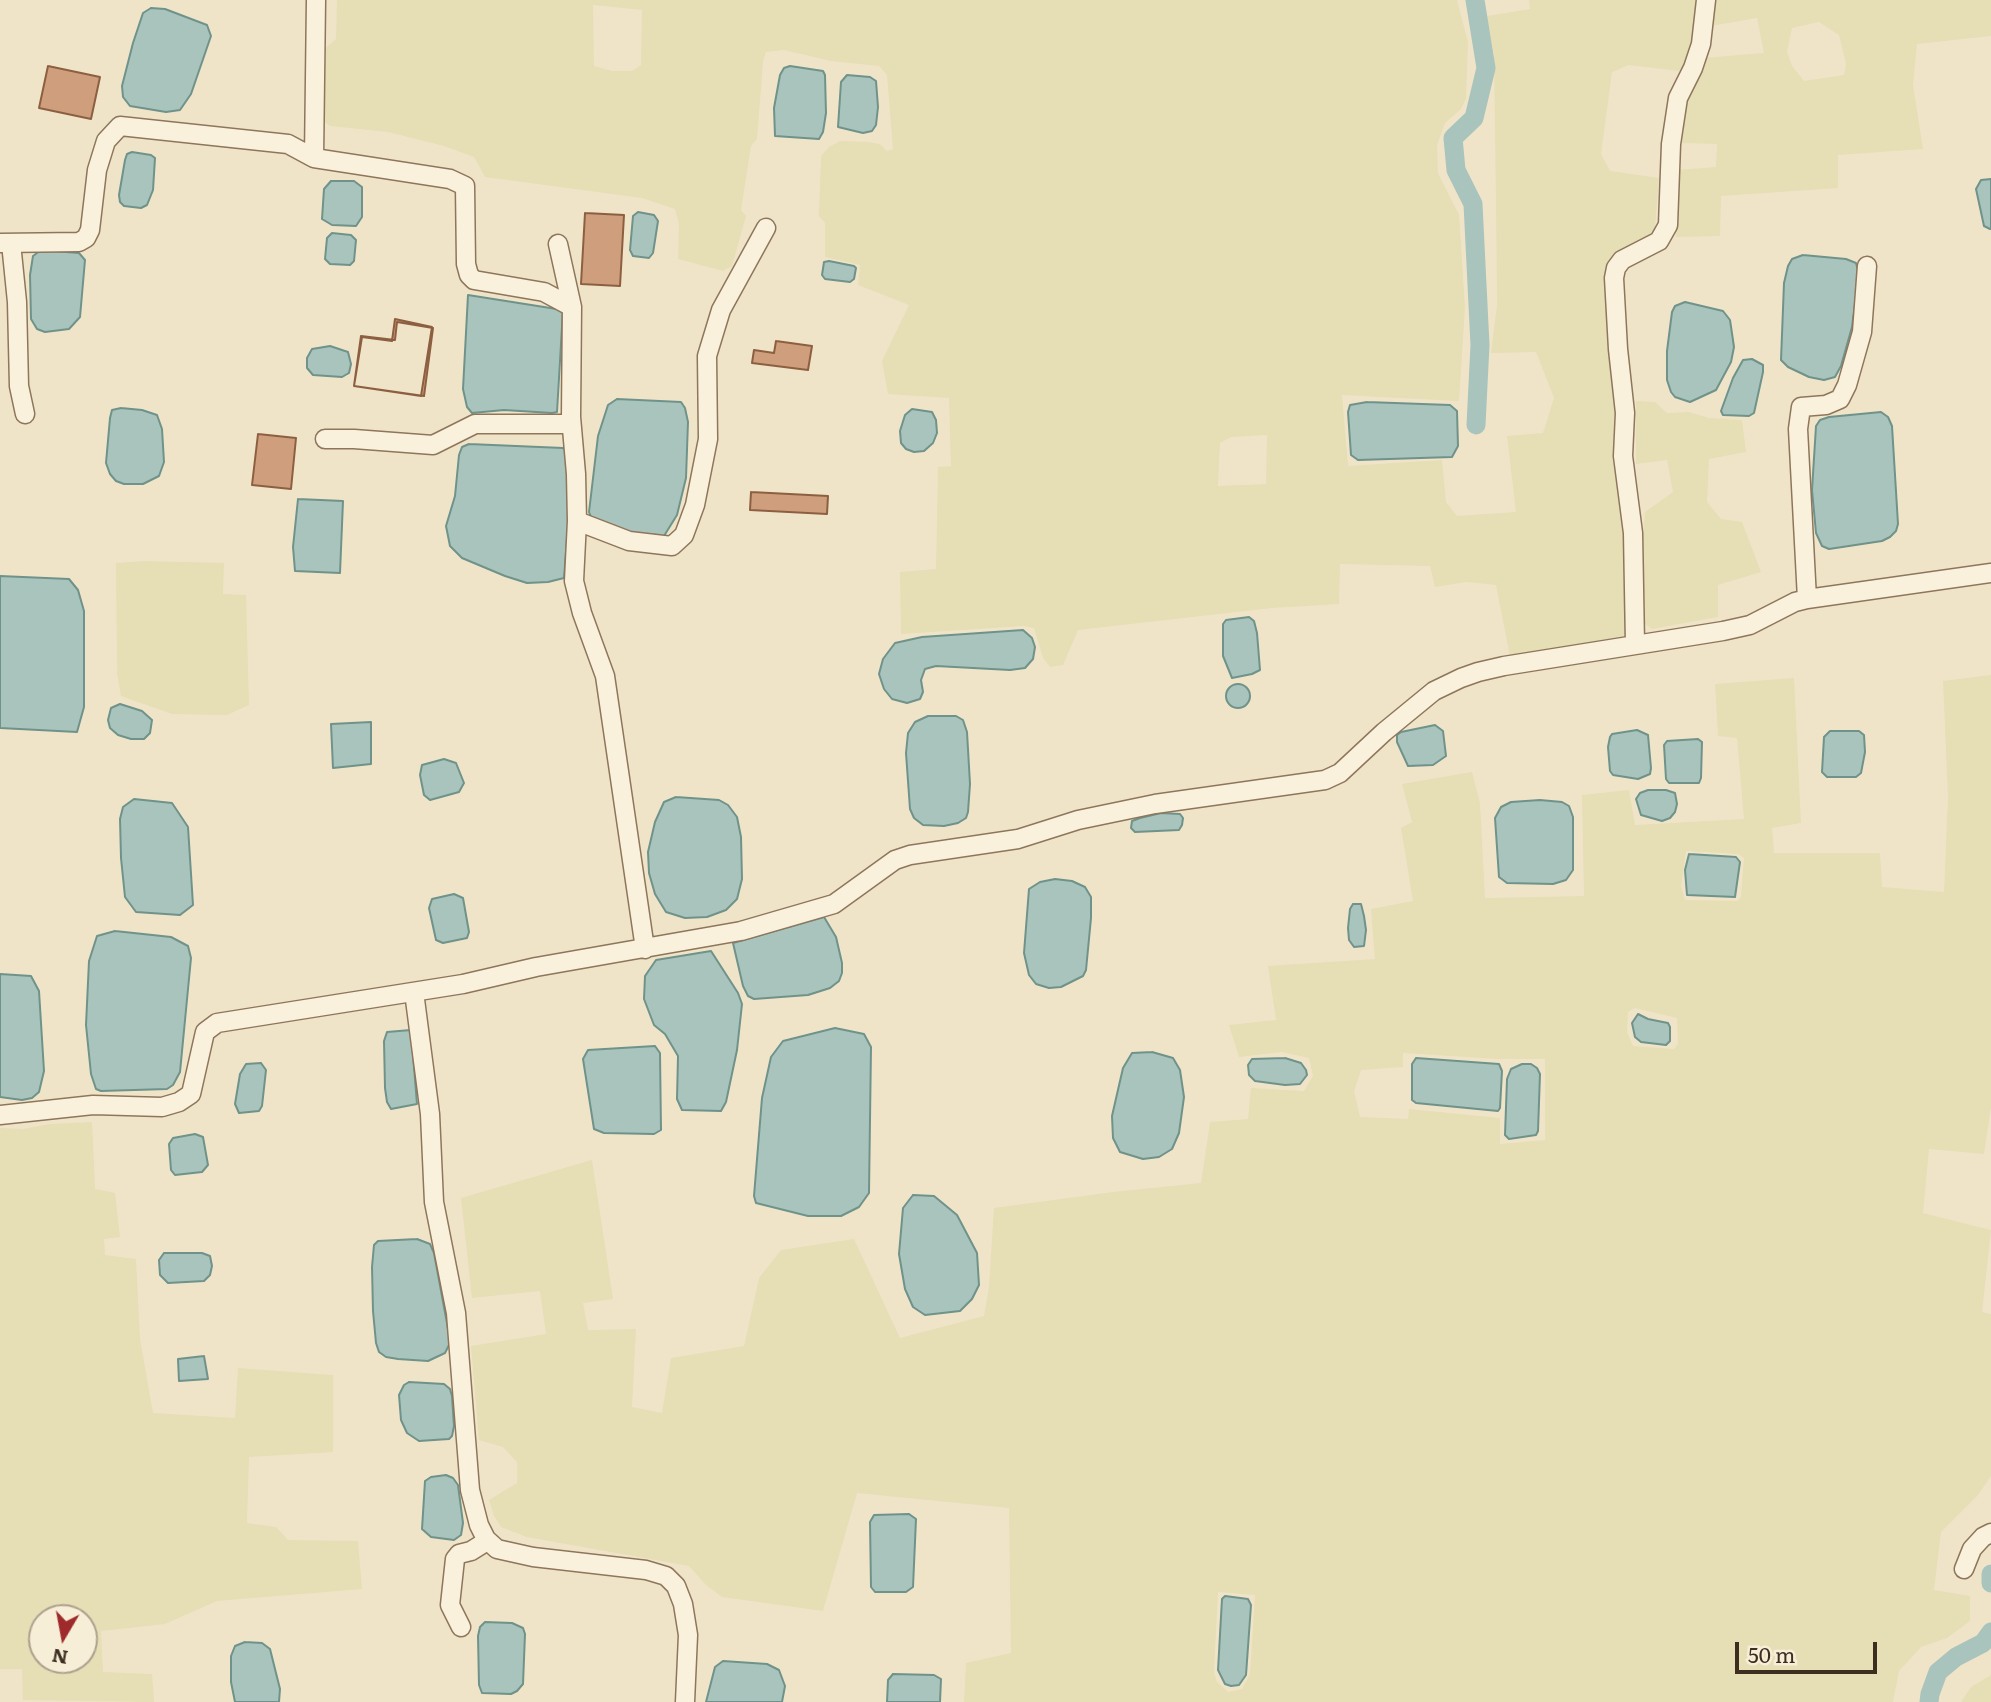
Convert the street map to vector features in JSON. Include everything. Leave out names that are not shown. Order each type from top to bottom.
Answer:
[{"type":"street","points":[[314,158],[316,0]]},
{"type":"street","points":[[1635,644],[1633,533],[1623,456],[1625,413],[1614,278],[1616,268],[1622,260],[1659,241],[1668,225],[1671,144],[1678,98],[1701,44],[1706,0]]},
{"type":"street","points":[[25,414],[19,386],[18,302],[5,243],[79,242],[86,238],[90,230],[97,170],[106,141],[120,126],[288,145],[314,158],[450,179],[465,186],[466,264],[469,275],[474,280],[544,292],[572,307]]},
{"type":"street","points":[[577,521],[629,541],[671,546],[684,535],[695,505],[708,439],[707,356],[721,310],[766,228]]},
{"type":"street","points":[[558,244],[572,307],[571,424],[577,521],[574,581],[582,613],[605,676],[645,949]]},
{"type":"street","points":[[1807,599],[1798,429],[1801,407],[1826,405],[1840,399],[1847,385],[1861,332],[1867,266]]},
{"type":"street","points":[[325,439],[433,445],[475,424],[571,424]]},
{"type":"street","points":[[0,1115],[93,1105],[162,1107],[179,1102],[191,1094],[199,1049],[205,1032],[211,1026],[414,992],[741,931],[834,904],[895,860],[910,855],[1018,839],[1078,820],[1155,804],[1325,780],[1347,768],[1384,732],[1434,691],[1461,678],[1504,666],[1750,625],[1795,602],[1807,599],[1991,573]]},
{"type":"street","points":[[414,992],[430,1114],[434,1202],[456,1312],[470,1490],[479,1525],[487,1541],[497,1549],[533,1557],[646,1570],[666,1576],[676,1587],[683,1604],[688,1635],[685,1702]]},
{"type":"street","points":[[1964,1569],[1972,1549],[1983,1537],[1991,1534]]},
{"type":"street","points":[[461,1628],[450,1605],[455,1559],[459,1554],[471,1551],[487,1541]]},
{"type":"shaded area","points":[[337,0],[1457,0],[1468,42],[1466,99],[1461,109],[1445,123],[1437,145],[1438,173],[1459,215],[1465,307],[1459,401],[1342,395],[1348,466],[1442,460],[1446,502],[1457,516],[1516,512],[1507,436],[1543,433],[1554,398],[1536,352],[1491,353],[1497,305],[1496,202],[1494,55],[1487,16],[1530,9],[1529,0],[1701,0],[1689,61],[1679,71],[1629,65],[1612,72],[1601,154],[1610,171],[1659,178],[1655,228],[1646,241],[1623,251],[1614,373],[1615,428],[1624,497],[1627,638],[1510,656],[1496,585],[1466,582],[1435,587],[1430,566],[1340,564],[1339,604],[1272,608],[1078,630],[1063,665],[1050,667],[1043,658],[1034,628],[1024,626],[901,634],[900,572],[936,569],[938,467],[951,466],[949,398],[888,394],[882,361],[909,305],[858,285],[860,265],[825,257],[825,223],[819,216],[821,156],[829,147],[840,141],[868,142],[880,144],[887,151],[893,149],[887,75],[879,66],[831,61],[784,50],[766,52],[757,139],[751,146],[741,210],[746,216],[732,266],[723,271],[678,259],[679,224],[675,209],[642,198],[485,177],[474,157],[444,146],[388,132],[330,126],[319,118],[323,50],[336,39]],"holes":[[[593,5],[642,10],[641,65],[632,71],[612,71],[594,66]],[[1267,435],[1266,484],[1218,486],[1220,443],[1231,437]]]},
{"type":"shaded area","points":[[1715,0],[1991,0],[1991,36],[1917,44],[1913,85],[1923,149],[1838,155],[1838,188],[1721,196],[1720,236],[1676,237],[1676,170],[1716,167],[1717,144],[1681,143],[1683,104],[1702,58],[1764,53],[1757,18],[1711,26]],"holes":[[[1819,22],[1839,35],[1846,64],[1844,75],[1804,81],[1792,66],[1787,52],[1792,28]]]},
{"type":"shaded area","points":[[1636,401],[1655,402],[1667,413],[1689,412],[1709,418],[1742,420],[1746,452],[1709,459],[1707,502],[1721,519],[1742,522],[1761,572],[1718,585],[1718,617],[1652,629],[1645,624],[1641,560],[1645,512],[1673,492],[1667,460],[1636,464]]},
{"type":"shaded area","points":[[116,563],[224,563],[223,594],[246,595],[249,705],[227,715],[172,714],[121,696],[117,673]]},
{"type":"shaded area","points":[[1991,675],[1991,1107],[1984,1154],[1929,1149],[1923,1213],[1991,1230],[1982,1312],[1991,1314],[1991,1476],[1978,1495],[1941,1532],[1934,1590],[1970,1596],[1970,1621],[1947,1638],[1921,1647],[1899,1671],[1893,1702],[964,1702],[966,1663],[1011,1653],[1009,1508],[857,1493],[823,1611],[722,1597],[706,1585],[689,1566],[527,1537],[501,1527],[494,1516],[489,1500],[517,1483],[517,1462],[503,1447],[479,1440],[471,1346],[546,1334],[540,1291],[472,1298],[461,1198],[592,1160],[613,1299],[583,1303],[588,1330],[636,1329],[632,1407],[662,1413],[671,1358],[744,1346],[759,1278],[781,1250],[854,1239],[900,1338],[984,1316],[989,1287],[994,1208],[1201,1183],[1210,1122],[1248,1119],[1251,1088],[1304,1091],[1313,1076],[1309,1058],[1282,1052],[1239,1057],[1229,1025],[1276,1020],[1268,966],[1375,959],[1371,909],[1413,901],[1401,828],[1412,822],[1402,784],[1472,772],[1480,803],[1485,898],[1584,896],[1582,795],[1629,790],[1635,825],[1744,819],[1737,738],[1718,736],[1715,684],[1794,678],[1801,823],[1772,828],[1774,853],[1880,853],[1882,887],[1944,892],[1948,797],[1943,681]],"holes":[[[1686,851],[1738,854],[1744,858],[1741,897],[1737,901],[1685,900],[1681,886]],[[1635,1008],[1677,1018],[1678,1044],[1674,1049],[1633,1046],[1627,1032],[1628,1012]],[[1403,1053],[1545,1059],[1545,1140],[1500,1144],[1500,1118],[1409,1109],[1408,1119],[1360,1117],[1354,1091],[1361,1070],[1403,1067]],[[1218,1592],[1255,1595],[1250,1674],[1242,1689],[1228,1692],[1217,1682],[1214,1672]]]},
{"type":"shaded area","points":[[92,1122],[95,1189],[115,1193],[120,1237],[104,1239],[105,1255],[136,1259],[140,1339],[153,1413],[235,1418],[238,1368],[333,1375],[333,1452],[249,1457],[247,1523],[276,1527],[288,1540],[358,1541],[362,1589],[217,1601],[165,1624],[101,1631],[103,1672],[152,1674],[154,1702],[23,1700],[22,1669],[0,1669],[0,1128],[23,1129],[50,1124]]},
{"type":"shaded area","points":[[1991,1675],[1991,1702],[1961,1702],[1971,1687]]},
{"type":"water","points":[[151,8],[165,9],[207,25],[211,36],[191,94],[180,110],[166,112],[130,106],[123,97],[122,86],[133,43],[143,13]]},
{"type":"water","points":[[790,66],[823,71],[825,75],[826,113],[819,139],[775,136],[774,108],[780,75],[784,68]]},
{"type":"water","points":[[847,75],[870,77],[876,81],[878,107],[876,125],[872,131],[863,133],[838,127],[841,82]]},
{"type":"water","points":[[132,152],[155,158],[153,190],[147,205],[141,208],[124,206],[120,202],[125,160],[127,154]]},
{"type":"water","points":[[1991,179],[1990,229],[1984,226],[1976,189],[1981,180]]},
{"type":"water","points":[[331,181],[354,181],[362,187],[362,217],[356,226],[332,225],[322,219],[324,189]]},
{"type":"water","points":[[638,212],[654,215],[658,221],[653,253],[649,258],[633,256],[630,250],[633,216]]},
{"type":"water","points":[[332,233],[351,235],[356,240],[354,261],[350,265],[330,264],[325,259],[327,238]]},
{"type":"water","points":[[41,250],[79,253],[85,260],[80,317],[69,329],[45,332],[37,329],[31,319],[30,275],[33,256]]},
{"type":"water","points":[[1803,255],[1846,259],[1856,263],[1859,274],[1852,327],[1841,366],[1835,377],[1824,380],[1809,377],[1788,367],[1781,360],[1784,283],[1792,259]]},
{"type":"water","points":[[824,262],[854,266],[854,279],[850,282],[825,279],[822,275]]},
{"type":"water","points":[[468,295],[563,310],[557,412],[504,410],[472,413],[467,407],[463,389]]},
{"type":"water","points":[[1685,302],[1723,311],[1730,320],[1734,347],[1731,362],[1716,390],[1690,402],[1675,397],[1667,380],[1667,351],[1672,312],[1675,306]]},
{"type":"water","points":[[330,346],[348,352],[351,364],[349,373],[342,377],[313,375],[307,368],[307,358],[312,349]]},
{"type":"water","points":[[1752,359],[1763,365],[1754,413],[1749,416],[1723,415],[1721,411],[1733,378],[1743,360]]},
{"type":"water","points":[[617,399],[681,402],[685,408],[688,422],[686,478],[677,515],[664,536],[644,537],[604,525],[591,517],[589,512],[598,436],[608,405]]},
{"type":"water","points":[[1367,402],[1450,405],[1457,411],[1458,446],[1452,457],[1358,460],[1351,455],[1348,412],[1350,405]]},
{"type":"water","points":[[121,408],[157,415],[162,429],[164,462],[159,476],[143,484],[116,481],[106,463],[112,410]]},
{"type":"water","points":[[912,409],[932,412],[936,420],[937,433],[933,443],[924,451],[914,452],[901,443],[900,431],[905,415]]},
{"type":"water","points":[[1881,412],[1888,417],[1892,426],[1898,524],[1896,531],[1882,541],[1829,549],[1822,546],[1816,533],[1812,490],[1816,426],[1820,420],[1829,417]]},
{"type":"water","points":[[469,444],[563,448],[568,453],[571,486],[564,578],[527,583],[462,558],[450,546],[446,526],[455,496],[459,455],[462,447]]},
{"type":"water","points":[[298,499],[343,501],[340,573],[295,571],[293,547]]},
{"type":"water","points":[[0,576],[69,579],[78,590],[84,611],[84,707],[77,732],[0,728]]},
{"type":"water","points":[[1249,617],[1254,621],[1257,633],[1260,670],[1232,678],[1223,656],[1223,624],[1226,620]]},
{"type":"water","points":[[1023,630],[1032,638],[1035,647],[1033,659],[1025,668],[1010,670],[936,666],[925,669],[921,680],[923,692],[920,699],[907,703],[892,699],[884,689],[879,674],[883,659],[895,643],[922,637]]},
{"type":"water","points":[[1238,684],[1249,691],[1250,696],[1243,707],[1238,708],[1227,701],[1226,696],[1233,685]]},
{"type":"water","points":[[120,704],[142,711],[152,720],[150,733],[144,739],[118,735],[110,728],[108,720],[111,708]]},
{"type":"water","points":[[928,716],[956,716],[963,720],[967,732],[970,784],[968,812],[966,818],[958,823],[944,826],[923,825],[914,818],[910,809],[906,753],[908,733],[915,722]]},
{"type":"water","points":[[371,722],[371,764],[333,768],[331,724]]},
{"type":"water","points":[[1435,725],[1443,731],[1446,756],[1433,765],[1408,766],[1397,742],[1397,735]]},
{"type":"water","points":[[1637,730],[1648,735],[1650,774],[1638,779],[1613,775],[1610,771],[1608,747],[1610,737],[1612,734]]},
{"type":"water","points":[[1830,731],[1859,731],[1864,735],[1865,752],[1861,773],[1856,777],[1827,777],[1822,772],[1824,737]]},
{"type":"water","points":[[1698,739],[1702,742],[1699,783],[1669,783],[1666,779],[1664,745],[1667,741]]},
{"type":"water","points":[[444,759],[456,763],[464,783],[459,792],[430,800],[424,795],[420,775],[422,765]]},
{"type":"water","points":[[1648,790],[1675,793],[1677,804],[1670,818],[1662,821],[1641,815],[1636,799],[1640,793]]},
{"type":"water","points":[[676,797],[719,800],[728,805],[737,817],[741,837],[742,879],[737,899],[726,910],[707,917],[685,918],[666,912],[655,894],[649,873],[648,852],[655,822],[664,802]]},
{"type":"water","points":[[134,799],[172,803],[188,827],[193,905],[180,915],[136,912],[125,897],[120,819],[123,807]]},
{"type":"water","points":[[1511,802],[1562,802],[1569,806],[1573,817],[1573,870],[1566,880],[1553,884],[1507,883],[1499,877],[1495,818],[1501,807]]},
{"type":"water","points":[[1161,813],[1180,814],[1183,818],[1179,830],[1135,832],[1131,828],[1132,821]]},
{"type":"water","points":[[1689,854],[1736,857],[1740,862],[1735,897],[1687,895],[1685,870]]},
{"type":"water","points":[[1055,879],[1072,881],[1085,887],[1091,897],[1091,918],[1086,970],[1083,976],[1061,987],[1049,988],[1036,984],[1029,975],[1024,953],[1029,889],[1040,882]]},
{"type":"water","points":[[454,894],[463,898],[469,932],[467,938],[443,943],[436,940],[429,908],[432,899]]},
{"type":"water","points":[[1353,904],[1361,904],[1366,930],[1364,946],[1354,947],[1349,940],[1350,909]]},
{"type":"water","points":[[824,917],[836,937],[842,963],[839,981],[830,988],[808,995],[754,999],[748,996],[733,943]]},
{"type":"water","points":[[115,931],[171,937],[188,946],[191,958],[180,1072],[173,1085],[167,1089],[101,1091],[96,1089],[91,1074],[86,1025],[89,961],[97,936]]},
{"type":"water","points":[[711,951],[738,993],[742,1004],[737,1050],[726,1102],[721,1111],[682,1110],[677,1099],[678,1056],[665,1034],[654,1025],[644,999],[645,976],[656,960]]},
{"type":"water","points":[[0,974],[31,976],[39,991],[44,1071],[39,1092],[32,1098],[22,1100],[0,1097]]},
{"type":"water","points":[[1638,1014],[1668,1023],[1670,1041],[1666,1045],[1641,1042],[1635,1037],[1632,1023]]},
{"type":"water","points":[[835,1028],[864,1034],[871,1047],[869,1193],[859,1207],[841,1216],[808,1216],[756,1203],[754,1196],[762,1098],[771,1057],[783,1041]]},
{"type":"water","points":[[411,1030],[417,1104],[391,1109],[385,1088],[384,1041],[387,1032]]},
{"type":"water","points":[[655,1046],[660,1053],[661,1130],[654,1134],[604,1133],[594,1129],[583,1059],[588,1050]]},
{"type":"water","points":[[1152,1052],[1173,1058],[1180,1070],[1184,1097],[1179,1133],[1172,1149],[1159,1157],[1143,1159],[1120,1152],[1113,1138],[1112,1116],[1123,1068],[1132,1053]]},
{"type":"water","points":[[1285,1058],[1301,1063],[1306,1070],[1307,1075],[1300,1084],[1255,1081],[1249,1075],[1248,1065],[1252,1059]]},
{"type":"water","points":[[1416,1058],[1499,1064],[1502,1071],[1500,1108],[1498,1111],[1416,1103],[1412,1100],[1412,1064]]},
{"type":"water","points":[[261,1063],[266,1070],[262,1106],[259,1111],[239,1113],[235,1104],[240,1074],[246,1064]]},
{"type":"water","points":[[1522,1064],[1531,1064],[1540,1074],[1538,1131],[1536,1135],[1509,1139],[1505,1135],[1507,1079],[1511,1069]]},
{"type":"water","points":[[195,1134],[203,1137],[208,1165],[202,1172],[175,1175],[171,1170],[169,1144],[173,1138]]},
{"type":"water","points":[[913,1195],[934,1196],[957,1215],[977,1253],[979,1285],[972,1299],[960,1311],[925,1315],[913,1307],[905,1289],[899,1254],[903,1208]]},
{"type":"water","points":[[417,1239],[430,1244],[434,1253],[449,1334],[449,1345],[445,1353],[428,1361],[386,1357],[379,1352],[373,1311],[374,1245],[378,1241]]},
{"type":"water","points":[[164,1253],[202,1253],[210,1256],[210,1275],[204,1281],[168,1283],[160,1275],[159,1260]]},
{"type":"water","points":[[204,1356],[208,1379],[179,1381],[178,1359]]},
{"type":"water","points":[[409,1382],[444,1384],[450,1389],[454,1426],[449,1439],[419,1441],[407,1433],[401,1420],[399,1395],[404,1385]]},
{"type":"water","points":[[446,1475],[453,1478],[458,1485],[463,1523],[461,1535],[454,1540],[431,1537],[422,1529],[425,1481],[431,1477]]},
{"type":"water","points":[[909,1514],[916,1519],[913,1587],[906,1592],[875,1592],[871,1587],[870,1522],[874,1515]]},
{"type":"water","points":[[1225,1596],[1248,1599],[1251,1605],[1246,1675],[1239,1685],[1231,1686],[1225,1684],[1218,1670],[1222,1599]]},
{"type":"water","points":[[485,1622],[512,1623],[523,1628],[523,1684],[511,1694],[482,1693],[479,1685],[478,1636],[480,1627]]},
{"type":"water","points":[[245,1642],[262,1643],[270,1649],[280,1689],[279,1702],[235,1702],[231,1682],[231,1656],[235,1646]]},
{"type":"water","points":[[723,1661],[767,1664],[779,1670],[785,1686],[782,1702],[706,1702],[715,1667]]},
{"type":"water","points":[[893,1674],[934,1675],[941,1679],[940,1702],[887,1702],[888,1680]]},
{"type":"building","points":[[48,66],[100,77],[91,119],[39,108]]},
{"type":"building","points":[[585,213],[624,215],[620,286],[581,284]]},
{"type":"building","points":[[395,319],[432,327],[421,396],[354,386],[362,337],[392,341]]},
{"type":"building","points":[[397,322],[433,328],[424,396],[354,386],[361,336],[395,340]]},
{"type":"building","points":[[776,341],[812,346],[808,370],[752,363],[754,350],[774,353]]},
{"type":"building","points":[[258,434],[296,438],[291,489],[252,485]]},
{"type":"building","points":[[751,492],[828,496],[827,514],[750,510]]},
{"type":"waterway","points":[[1475,0],[1486,68],[1474,118],[1453,138],[1456,170],[1473,204],[1480,345],[1476,425]]},
{"type":"waterway","points":[[1991,1574],[1991,1583]]},
{"type":"waterway","points":[[1929,1702],[1938,1672],[1956,1657],[1983,1643],[1991,1632]]}]
